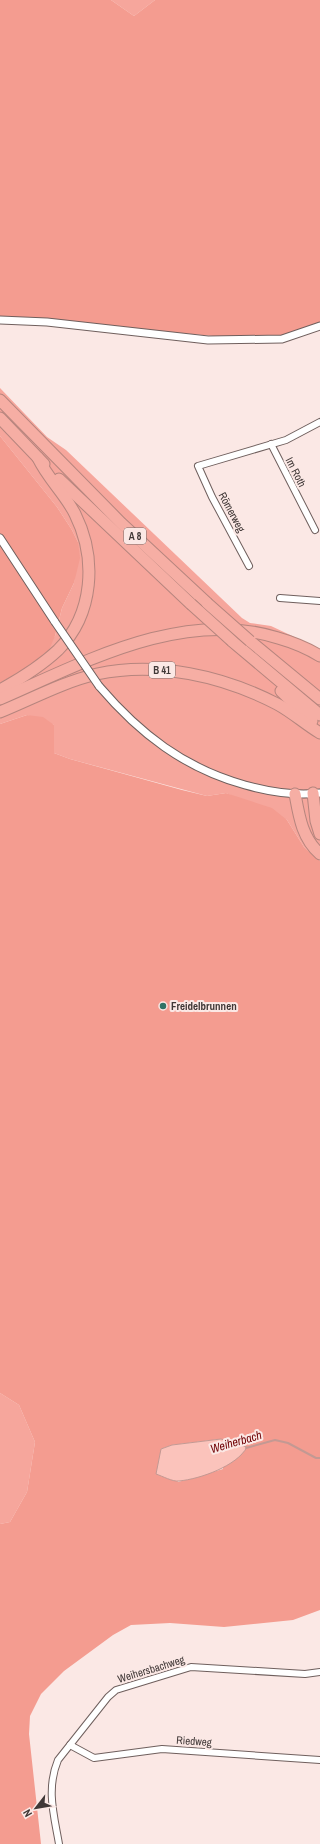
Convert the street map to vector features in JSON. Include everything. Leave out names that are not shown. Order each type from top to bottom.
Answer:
[{"type":"highway","name":"A 8","points":[[0,400],[121,523],[207,603],[320,699]]},
{"type":"highway","name":"A 8","points":[[0,418],[95,515],[190,604],[250,657],[320,715]]},
{"type":"highway","points":[[0,690],[33,670],[58,650],[81,617],[86,602],[89,581],[89,560],[83,535],[67,500],[58,486],[45,473],[38,458]]},
{"type":"highway","points":[[0,699],[95,658],[129,646],[179,633],[221,628],[257,633],[291,642],[320,656]]},
{"type":"highway","points":[[250,657],[289,700],[320,727]]},
{"type":"highway","name":"B 41","points":[[0,712],[64,685],[96,675],[136,670],[162,670],[189,674],[218,681],[251,692],[278,705],[320,733]]},
{"type":"highway","points":[[292,676],[320,694]]},
{"type":"highway","points":[[317,793],[316,821],[320,834]]},
{"type":"highway","points":[[295,794],[304,833],[310,844],[320,854]]},
{"type":"street","points":[[0,320],[47,322],[208,340],[282,339],[320,326]]},
{"type":"street","points":[[271,444],[286,440],[320,422]]},
{"type":"street","name":"Römerweg","points":[[249,566],[212,497],[198,466],[271,444]]},
{"type":"street","name":"Im Roth","points":[[271,444],[315,530]]},
{"type":"street","points":[[0,538],[55,622],[100,686],[114,703],[140,729],[182,760],[204,771],[231,781],[269,791],[295,794],[317,793]]},
{"type":"street","points":[[280,598],[320,601]]},
{"type":"street","name":"Weihersbachweg","points":[[59,1844],[51,1793],[53,1772],[58,1760],[108,1697],[116,1690],[191,1667],[305,1674],[320,1672]]},
{"type":"street","name":"Riedweg","points":[[70,1745],[94,1758],[162,1749],[320,1760]]},
{"type":"shaded area","points":[[0,0],[111,0],[134,16],[155,0],[320,0],[320,322],[281,338],[213,336],[0,316]]},
{"type":"shaded area","points":[[111,0],[155,0],[134,16]]},
{"type":"shaded area","points":[[0,388],[47,437],[66,450],[242,618],[250,623],[271,626],[320,649],[320,861],[304,847],[287,820],[226,793],[207,796],[70,759],[54,753],[54,725],[27,715],[0,724],[0,683],[25,669],[55,636],[62,608],[74,583],[78,542],[57,507],[0,436]]},
{"type":"shaded area","points":[[0,436],[57,507],[78,542],[80,558],[74,583],[62,608],[55,636],[49,650],[25,669],[0,683]]},
{"type":"shaded area","points":[[27,715],[43,717],[54,725],[54,753],[70,759],[182,790],[207,796],[226,793],[272,808],[287,820],[304,847],[320,861],[320,1610],[293,1620],[224,1627],[170,1623],[131,1625],[113,1635],[64,1671],[41,1694],[30,1716],[29,1734],[41,1844],[0,1844],[0,1524],[10,1522],[27,1492],[35,1442],[19,1405],[0,1393],[0,724]],"holes":[[[221,1439],[223,1469],[178,1482],[161,1449],[172,1445]]]},
{"type":"shaded area","points":[[0,1393],[19,1405],[35,1442],[27,1492],[10,1522],[0,1524]]},
{"type":"shaded area","points":[[221,1439],[247,1447],[242,1454],[227,1466],[197,1478],[177,1481],[156,1474],[161,1449],[172,1445]]},
{"type":"waterway","name":"Weiherbach","points":[[246,1448],[275,1440],[288,1443],[316,1458],[320,1458]]},
{"type":"place","name":"Freidelbrunnen","points":[[163,1006]]}]
